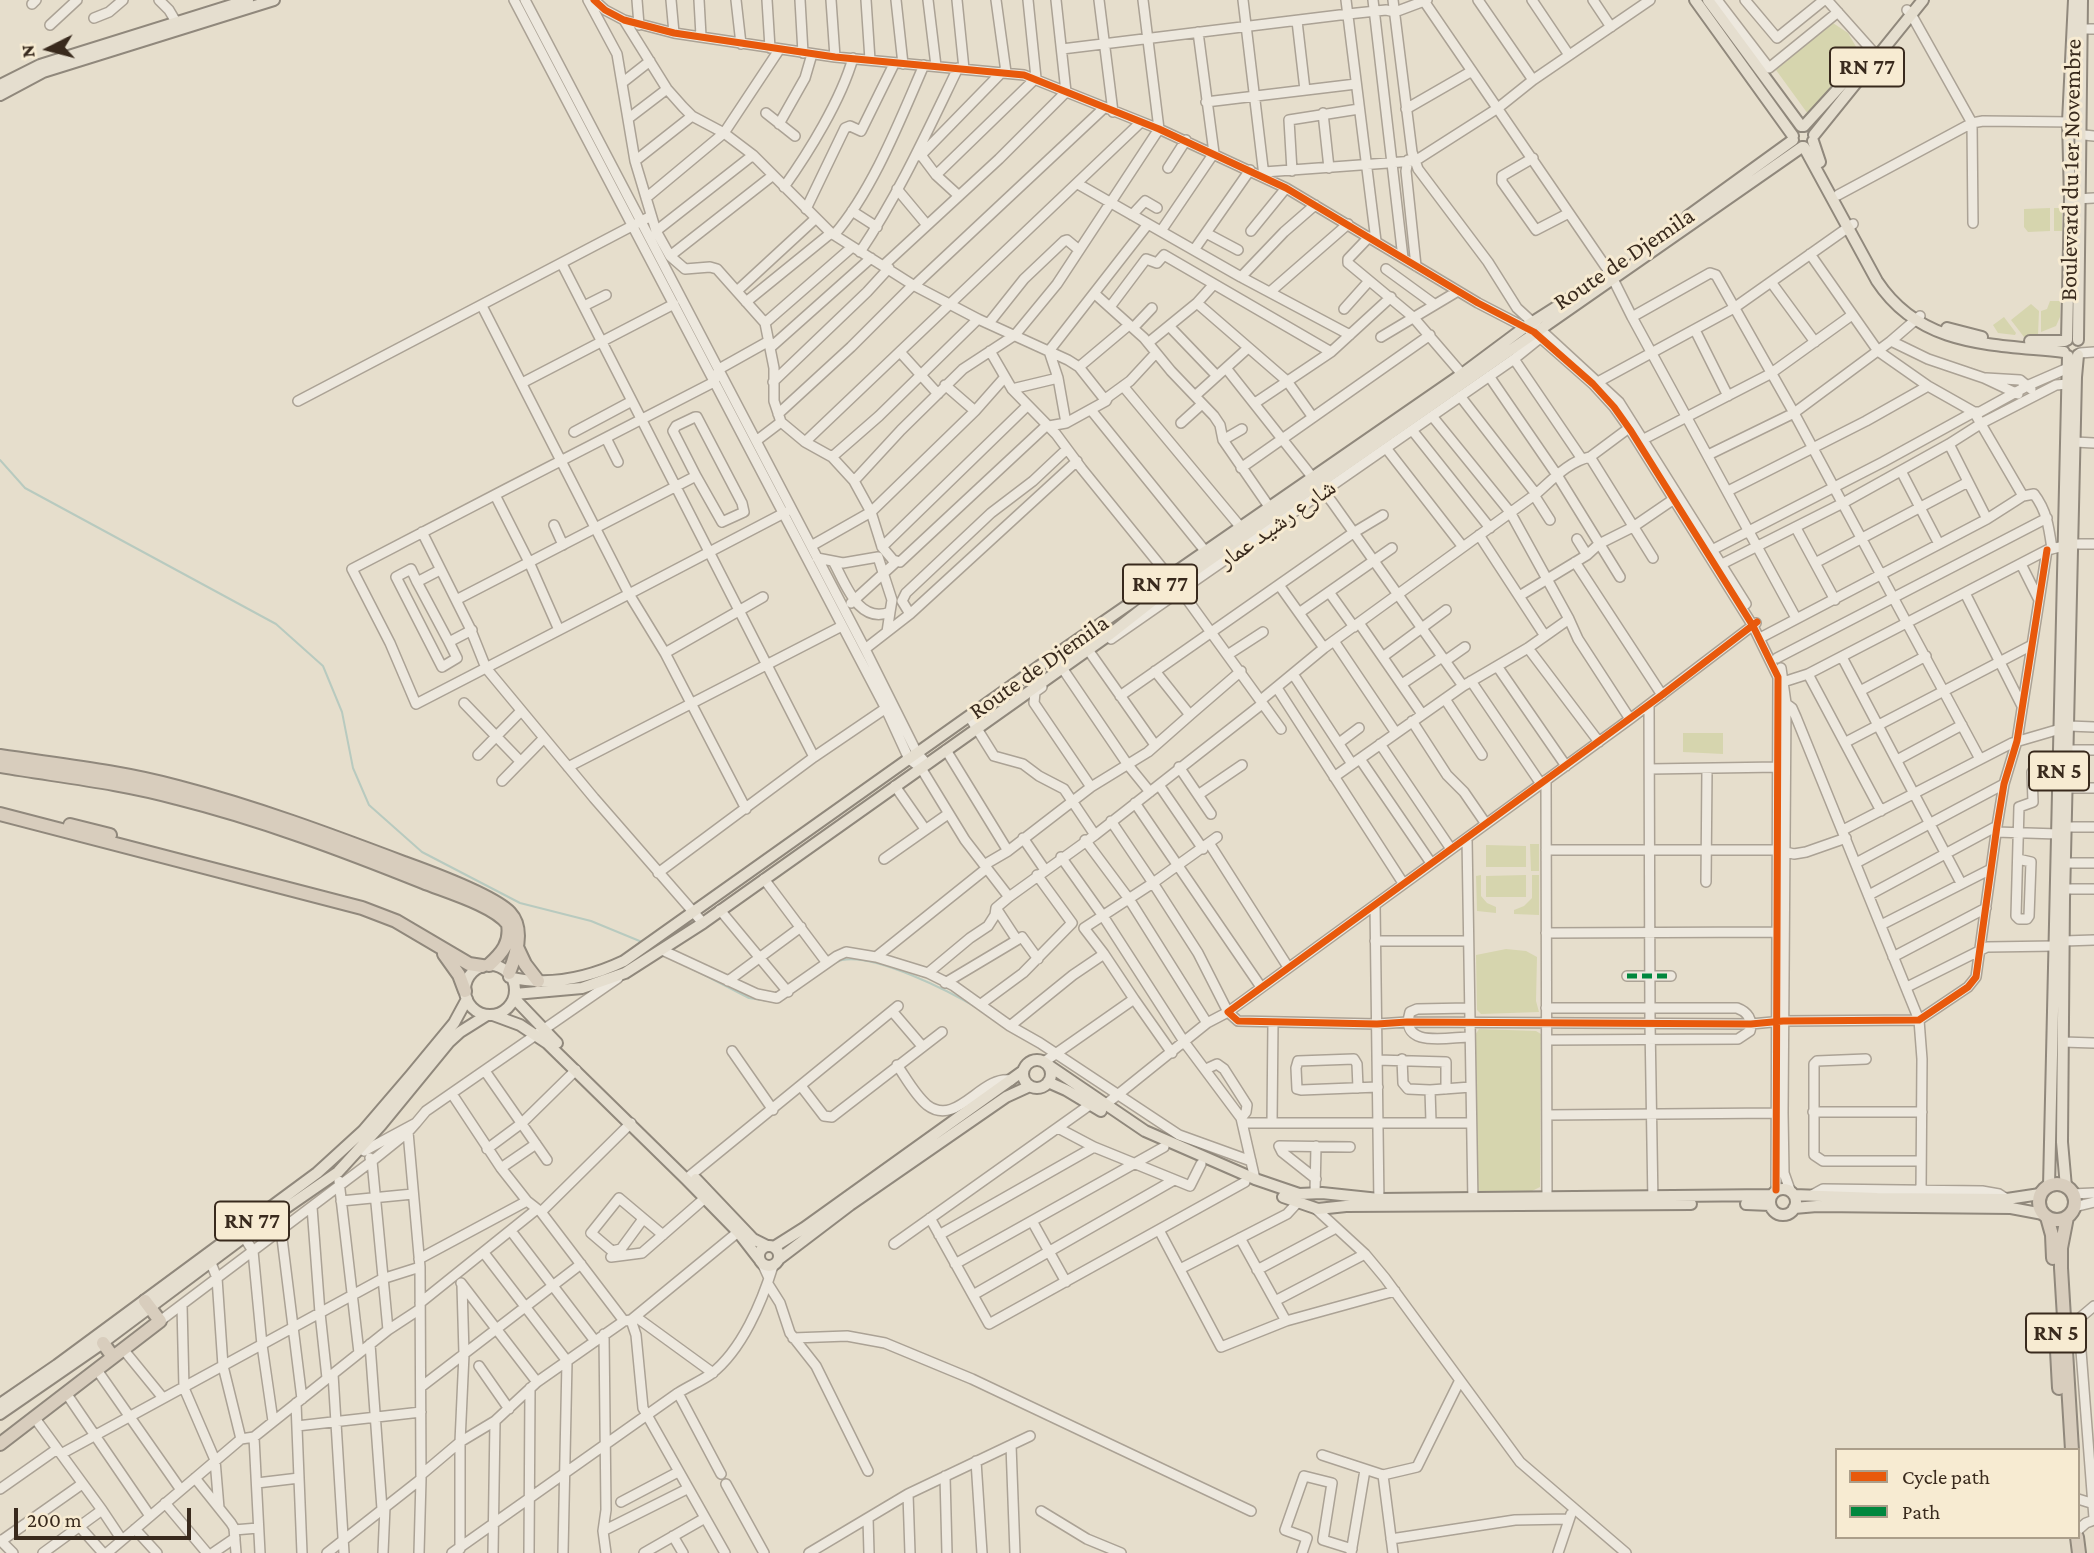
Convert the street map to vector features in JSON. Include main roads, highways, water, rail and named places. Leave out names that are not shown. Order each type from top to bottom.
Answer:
[{"type":"highway","points":[[0,756],[176,786],[256,809],[450,881],[509,912],[516,923],[517,947],[509,975]]},
{"type":"highway","points":[[0,766],[118,785],[234,813],[454,895],[496,914],[508,924],[508,940],[506,947],[485,965],[469,964],[396,921],[362,908],[203,865],[164,858],[0,817]]},
{"type":"highway","points":[[0,807],[172,852],[203,865]]},
{"type":"highway","points":[[436,946],[459,975],[466,995]]},
{"type":"highway","points":[[517,947],[525,964],[538,981]]},
{"type":"highway","points":[[2060,1185],[2070,1201],[2057,1220],[2045,1216],[2039,1205],[2045,1190],[2060,1185]]},
{"type":"highway","name":"RN 5","points":[[2070,1201],[2062,1237],[2061,1268],[2072,1448]]},
{"type":"highway","name":"RN 5","points":[[2045,1216],[2053,1246],[2064,1448]]},
{"type":"highway","points":[[1,1444],[160,1321],[147,1304]]},
{"type":"highway","points":[[103,1343],[118,1353]]},
{"type":"main road","points":[[214,15],[248,0]]},
{"type":"main road","points":[[1,90],[43,72],[178,26],[274,0]]},
{"type":"main road","points":[[1695,0],[1815,154],[1838,195],[1850,225]]},
{"type":"main road","points":[[514,996],[582,988],[625,973],[703,923],[946,750],[1064,670],[1244,531],[1317,485],[1535,329],[1647,254],[1803,141],[1811,129],[1803,126],[1708,0]]},
{"type":"main road","name":"RN 77","points":[[1909,12],[1915,0]]},
{"type":"main road","name":"RN 77","points":[[1803,141],[1874,53],[1909,12],[1923,0]]},
{"type":"main road","name":"Boulevard du 1er Novembre","points":[[2072,350],[2075,199],[2074,0]]},
{"type":"main road","name":"Boulevard du 1er Novembre","points":[[2074,122],[2082,0]]},
{"type":"main road","name":"RN 77","points":[[1803,126],[1874,53]]},
{"type":"main road","points":[[1803,141],[1885,293],[1903,312],[1919,318],[1945,335],[2046,343],[2072,350]]},
{"type":"main road","name":"Route de Djemila","points":[[509,975],[538,981],[570,979],[614,966],[647,946],[1054,656],[1176,584],[1206,552],[1244,531],[1270,508],[1317,485],[1462,374],[1535,329]]},
{"type":"main road","name":"RN 5","points":[[2070,1201],[2062,1142],[2060,944],[2064,728],[2059,547],[2072,350]]},
{"type":"main road","name":"RN 5","points":[[2059,547],[2075,442],[2072,350]]},
{"type":"main road","name":"RN 5","points":[[2045,1190],[2065,889],[2062,830],[2068,750],[2064,728]]},
{"type":"main road","points":[[209,1257],[244,1237],[255,1224],[338,1172],[449,1042],[490,1015],[506,1009],[514,996],[514,984],[500,967],[485,965],[469,976],[466,995],[475,1010],[490,1015],[511,1021],[540,1032],[754,1239],[779,1252],[769,1262]]},
{"type":"main road","name":"RN 77","points":[[0,1404],[147,1304],[255,1224],[317,1173],[359,1147],[444,1036],[458,1016],[466,995]]},
{"type":"main road","points":[[514,996],[540,1032],[576,1070],[689,1177],[705,1198],[769,1262]]},
{"type":"main road","points":[[769,1262],[760,1252],[804,1228],[1011,1080],[1031,1061],[1046,1064],[1145,1131],[1315,1209],[1379,1202],[1653,1201],[1772,1197],[1783,1188],[1808,1197],[2007,1199],[2045,1190]]},
{"type":"main road","points":[[769,1262],[1006,1097],[1030,1086],[1040,1088],[1048,1082],[1051,1072],[1046,1064]]},
{"type":"main road","points":[[1023,1071],[1023,1078],[1030,1086]]},
{"type":"main road","points":[[1048,1082],[1091,1104],[1133,1132],[1172,1145],[1201,1164],[1250,1180]]},
{"type":"main road","points":[[1292,1198],[1315,1193],[1379,1202]]},
{"type":"main road","points":[[1315,1193],[1315,1209]]},
{"type":"main road","points":[[1792,1193],[1794,1208]]},
{"type":"main road","points":[[1328,1209],[1329,1194]]},
{"type":"main road","points":[[1772,1197],[1773,1212],[1780,1215],[1788,1214],[1794,1208],[1817,1206],[2011,1208],[2045,1216]]},
{"type":"main road","points":[[0,1414],[103,1343],[147,1304]]},
{"type":"waterway","points":[[0,460],[25,488],[276,624],[323,666],[342,712],[353,768],[369,805],[422,852],[520,903],[591,921],[642,942]]},
{"type":"waterway","points":[[792,993],[836,962],[856,959],[912,976],[979,1009]]},
{"type":"waterway","points":[[687,966],[749,998],[775,1002]]},
{"type":"waterway","points":[[1034,1044],[1042,1050]]}]
